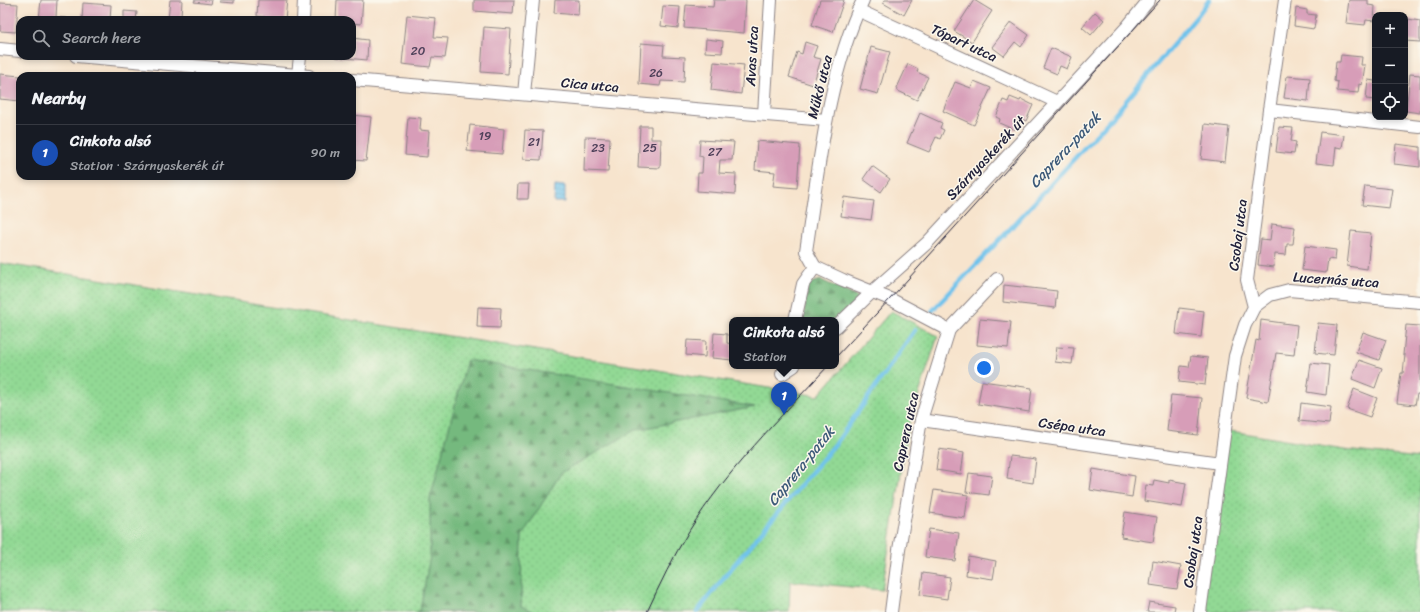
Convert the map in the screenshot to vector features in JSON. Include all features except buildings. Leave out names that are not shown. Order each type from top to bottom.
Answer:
[{"type":"street","points":[[303,16],[304,0]]},
{"type":"street","points":[[524,94],[533,0]]},
{"type":"street","name":"Avas utca","points":[[764,114],[771,0]]},
{"type":"street","name":"Szárnyaskerék út","points":[[839,324],[873,291],[928,243],[1058,102],[1149,0]]},
{"type":"street","name":"Csobaj utca","points":[[1200,612],[1235,356],[1245,325],[1254,307],[1247,280],[1285,0]]},
{"type":"street","name":"Tópart utca","points":[[861,5],[1058,102]]},
{"type":"street","name":"Műkő utca","points":[[815,267],[806,251],[826,120],[846,44],[861,5]]},
{"type":"street","points":[[0,50],[16,51]]},
{"type":"street","points":[[122,60],[258,72]]},
{"type":"street","points":[[301,60],[303,72]]},
{"type":"street","name":"Cica utca","points":[[356,80],[826,120]]},
{"type":"street","points":[[1269,110],[1420,127]]},
{"type":"street","points":[[796,317],[803,284],[815,267],[873,291],[949,330]]},
{"type":"street","name":"Caprera utca","points":[[891,612],[899,550],[921,420],[949,330],[997,279]]},
{"type":"street","name":"Lucernás utca","points":[[1254,307],[1270,295],[1289,290],[1420,302]]},
{"type":"street","name":"Csépa utca","points":[[921,420],[1220,463]]},
{"type":"green space","points":[[0,263],[818,396],[891,311],[938,336],[909,424],[882,590],[790,581],[789,612],[0,612]]},
{"type":"green space","points":[[821,280],[860,298],[838,317],[803,317],[808,284]]},
{"type":"green space","points":[[467,360],[755,407],[635,430],[561,473],[522,536],[521,606],[533,612],[417,612],[420,610],[430,556],[430,499]]},
{"type":"green space","points":[[1225,430],[1344,450],[1420,458],[1420,612],[1199,612]]},
{"type":"water","points":[[555,185],[565,186],[565,202],[554,202]]},
{"type":"waterway","name":"Caprera-patak","points":[[932,311],[1009,230],[1116,113],[1209,0]]},
{"type":"waterway","name":"Caprera-patak","points":[[697,612],[729,571],[837,442],[915,330]]},
{"type":"tram line","points":[[839,354],[1160,0]]},
{"type":"tram line","points":[[647,612],[689,531],[720,487],[754,446],[825,369]]},
{"type":"place","name":"Cinkota alsó","points":[[784,415]]}]
